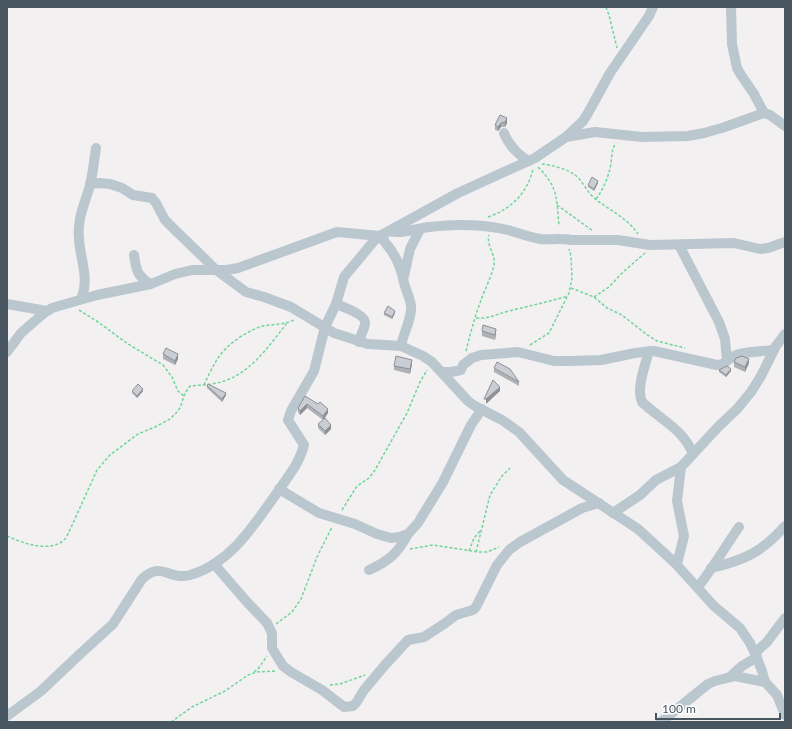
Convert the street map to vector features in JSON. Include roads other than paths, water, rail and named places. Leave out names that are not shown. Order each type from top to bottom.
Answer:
[{"type":"street","points":[[7,716],[41,692],[113,624],[142,579],[148,574],[157,570],[177,576],[183,576],[200,571],[214,564],[238,544],[252,528],[300,459],[304,445],[288,420],[291,411],[314,370],[325,327],[336,304],[344,277],[383,234],[458,193],[534,161],[566,137],[583,121],[600,90],[649,16],[653,7]]},
{"type":"street","points":[[731,7],[732,44],[737,68],[764,112],[785,126]]},
{"type":"street","points":[[566,137],[595,132],[642,138],[688,136],[722,128],[764,112]]},
{"type":"street","points":[[504,133],[506,138],[523,158],[534,161]]},
{"type":"street","points":[[81,300],[84,293],[85,283],[79,239],[80,214],[90,184],[96,148]]},
{"type":"street","points":[[90,184],[110,184],[122,188],[133,195],[152,198],[165,220],[215,269],[246,292],[291,307],[334,333],[368,344],[401,346],[432,362],[443,372],[468,401],[502,420],[519,432],[563,480],[638,529],[677,564],[714,606],[740,628],[756,655],[765,682],[777,695],[785,715]]},
{"type":"street","points":[[7,352],[21,333],[47,311],[70,303],[138,285],[150,284],[175,274],[192,270],[227,270],[238,268],[337,232],[383,234],[458,225],[492,227],[542,239],[557,240],[563,238],[571,240],[618,240],[649,245],[734,243],[760,249],[785,242]]},
{"type":"street","points":[[403,280],[410,248],[420,229]]},
{"type":"street","points":[[383,234],[401,268],[403,280],[410,300],[410,315],[402,337],[401,346]]},
{"type":"street","points":[[679,245],[719,322],[725,339],[728,360]]},
{"type":"street","points":[[134,255],[136,268],[141,278],[150,284]]},
{"type":"street","points":[[7,304],[47,311]]},
{"type":"street","points":[[336,304],[358,314],[365,320],[359,342]]},
{"type":"street","points":[[613,513],[640,494],[656,480],[681,467],[737,409],[751,392],[774,350],[785,334]]},
{"type":"street","points":[[443,372],[461,370],[472,358],[481,355],[518,352],[554,361],[571,362],[601,360],[635,352],[649,351],[717,365],[725,364],[736,355],[774,350]]},
{"type":"street","points":[[649,351],[639,396],[642,402],[681,433],[689,444],[693,454]]},
{"type":"street","points":[[369,570],[383,563],[394,555],[401,547],[408,534],[418,523],[443,482],[471,424],[482,409]]},
{"type":"street","points":[[677,564],[684,536],[677,501],[681,467]]},
{"type":"street","points":[[279,489],[319,513],[355,524],[377,534],[391,538],[408,534]]},
{"type":"street","points":[[214,564],[267,623],[272,633],[272,648],[283,666],[322,690],[341,706],[348,707],[353,706],[356,703],[364,690],[408,640],[424,637],[456,615],[473,610],[476,607],[497,565],[509,550],[520,542],[582,508],[598,503]]},
{"type":"street","points":[[711,568],[734,563],[750,556],[773,539],[785,526]]},
{"type":"street","points":[[698,587],[739,527]]},
{"type":"street","points":[[730,677],[756,655],[785,618]]},
{"type":"street","points":[[661,722],[708,684],[735,676],[765,682]]}]
